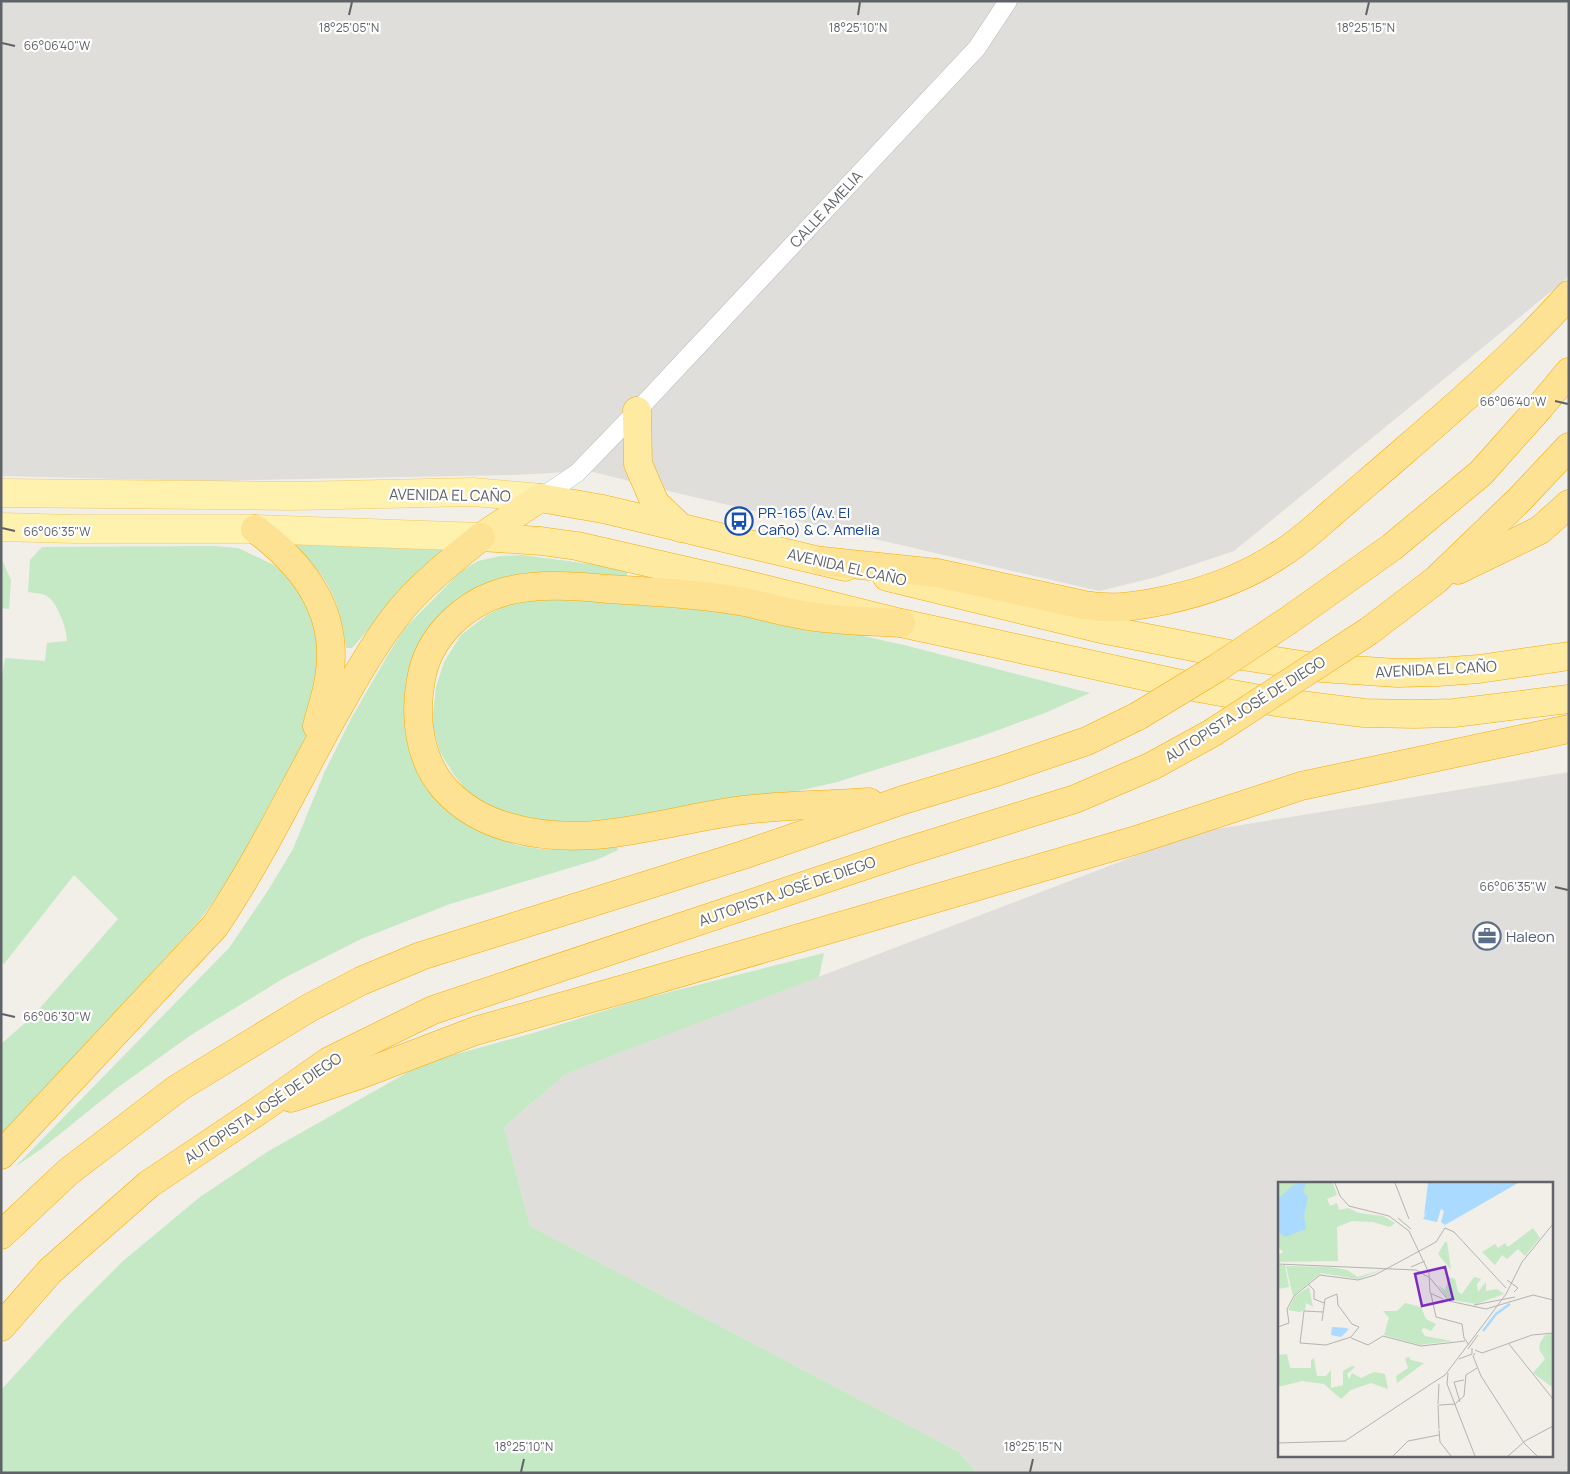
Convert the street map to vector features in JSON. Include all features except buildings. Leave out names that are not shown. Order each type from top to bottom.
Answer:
[{"type":"highway","points":[[822,561],[937,573],[1084,606],[1108,608],[1149,604],[1188,595],[1219,585],[1265,564],[1297,543],[1470,394],[1536,332],[1569,295]]},
{"type":"highway","points":[[1,1235],[68,1172],[178,1088],[309,1008],[360,981],[421,956],[743,855],[902,800],[998,771],[1087,741],[1138,716],[1217,668],[1392,548],[1481,473],[1569,372]]},
{"type":"highway","points":[[637,411],[638,464],[656,503],[681,528]]},
{"type":"highway","name":"AUTOPISTA JOSÉ DE DIEGO","points":[[1,1327],[50,1271],[149,1184],[264,1107],[329,1060],[433,1010],[904,852],[1075,798],[1152,766],[1212,733],[1369,631],[1436,580],[1520,499],[1569,447]]},
{"type":"highway","points":[[1,1155],[215,926],[264,847],[365,659],[396,616],[442,568],[481,537],[540,498]]},
{"type":"highway","name":"AVENIDA EL CAÑO","points":[[540,498],[603,509],[1102,629],[1229,654],[1321,668],[1397,673],[1479,669],[1569,656]]},
{"type":"highway","points":[[1436,580],[1540,530],[1569,504]]},
{"type":"highway","points":[[255,530],[278,546],[295,564],[319,598],[326,617],[330,640],[330,677],[306,766]]},
{"type":"highway","points":[[481,537],[532,540],[577,546],[752,586],[900,623],[1226,693],[1317,708],[1364,713],[1434,714],[1494,709],[1569,699]]},
{"type":"highway","points":[[900,623],[804,616],[743,602],[667,593],[587,587],[529,587],[488,596],[457,617],[443,631],[423,669],[417,714],[430,768],[456,801],[500,825],[539,834],[560,837],[586,836],[632,831],[744,810],[902,800]]},
{"type":"highway","points":[[264,1107],[362,1074],[475,1031],[1114,846],[1302,786],[1569,729]]},
{"type":"main road","name":"AVENIDA EL CAÑO","points":[[1,492],[293,496],[472,492],[540,498]]},
{"type":"main road","points":[[1,527],[255,530],[481,537]]},
{"type":"street","name":"CALLE AMELIA","points":[[540,498],[577,473],[637,411],[976,48],[1008,1]]},
{"type":"shaded area","points":[[1,1],[1569,1],[1569,275],[1234,551],[1153,578],[1099,591],[589,471],[512,475],[205,481],[1,476]]},
{"type":"shaded area","points":[[1569,772],[1569,1473],[977,1473],[959,1452],[530,1226],[504,1127],[567,1073],[1198,832]]},
{"type":"green space","points":[[289,541],[444,549],[430,560],[352,648],[346,648],[341,618],[330,589],[319,572]]},
{"type":"green space","points":[[213,546],[238,548],[274,565],[295,582],[321,630],[312,723],[248,854],[199,921],[1,1136],[1,1044],[33,1016],[118,919],[74,875],[4,964],[1,961],[1,683],[5,658],[45,661],[47,643],[67,641],[63,622],[54,603],[45,595],[28,592],[30,560],[42,547]]},
{"type":"green space","points":[[522,555],[628,569],[626,580],[523,573],[469,594],[409,719],[488,833],[517,845],[540,849],[565,850],[616,845],[618,850],[596,860],[450,904],[361,939],[284,978],[191,1035],[117,1088],[40,1150],[16,1166],[229,948],[267,892],[293,849],[325,771],[352,717],[405,628],[460,572],[478,561],[500,556]]},
{"type":"green space","points":[[1,558],[11,580],[9,609],[1,608]]},
{"type":"green space","points":[[525,596],[693,604],[828,628],[908,646],[1090,693],[1045,713],[979,737],[837,782],[754,801],[602,827],[528,823],[472,797],[454,775],[440,752],[432,724],[436,687],[444,662],[461,635],[487,615]]},
{"type":"green space","points":[[824,953],[819,977],[567,1073],[504,1127],[530,1226],[959,1452],[977,1473],[1,1473],[1,1390],[73,1311],[123,1261],[200,1197],[267,1152],[424,1063],[533,1033],[642,999]]},
{"type":"place","name":"PR-165 (Av. El Caño) & C. Amelia","points":[[739,521]]},
{"type":"place","name":"Haleon","points":[[1487,936]]}]
